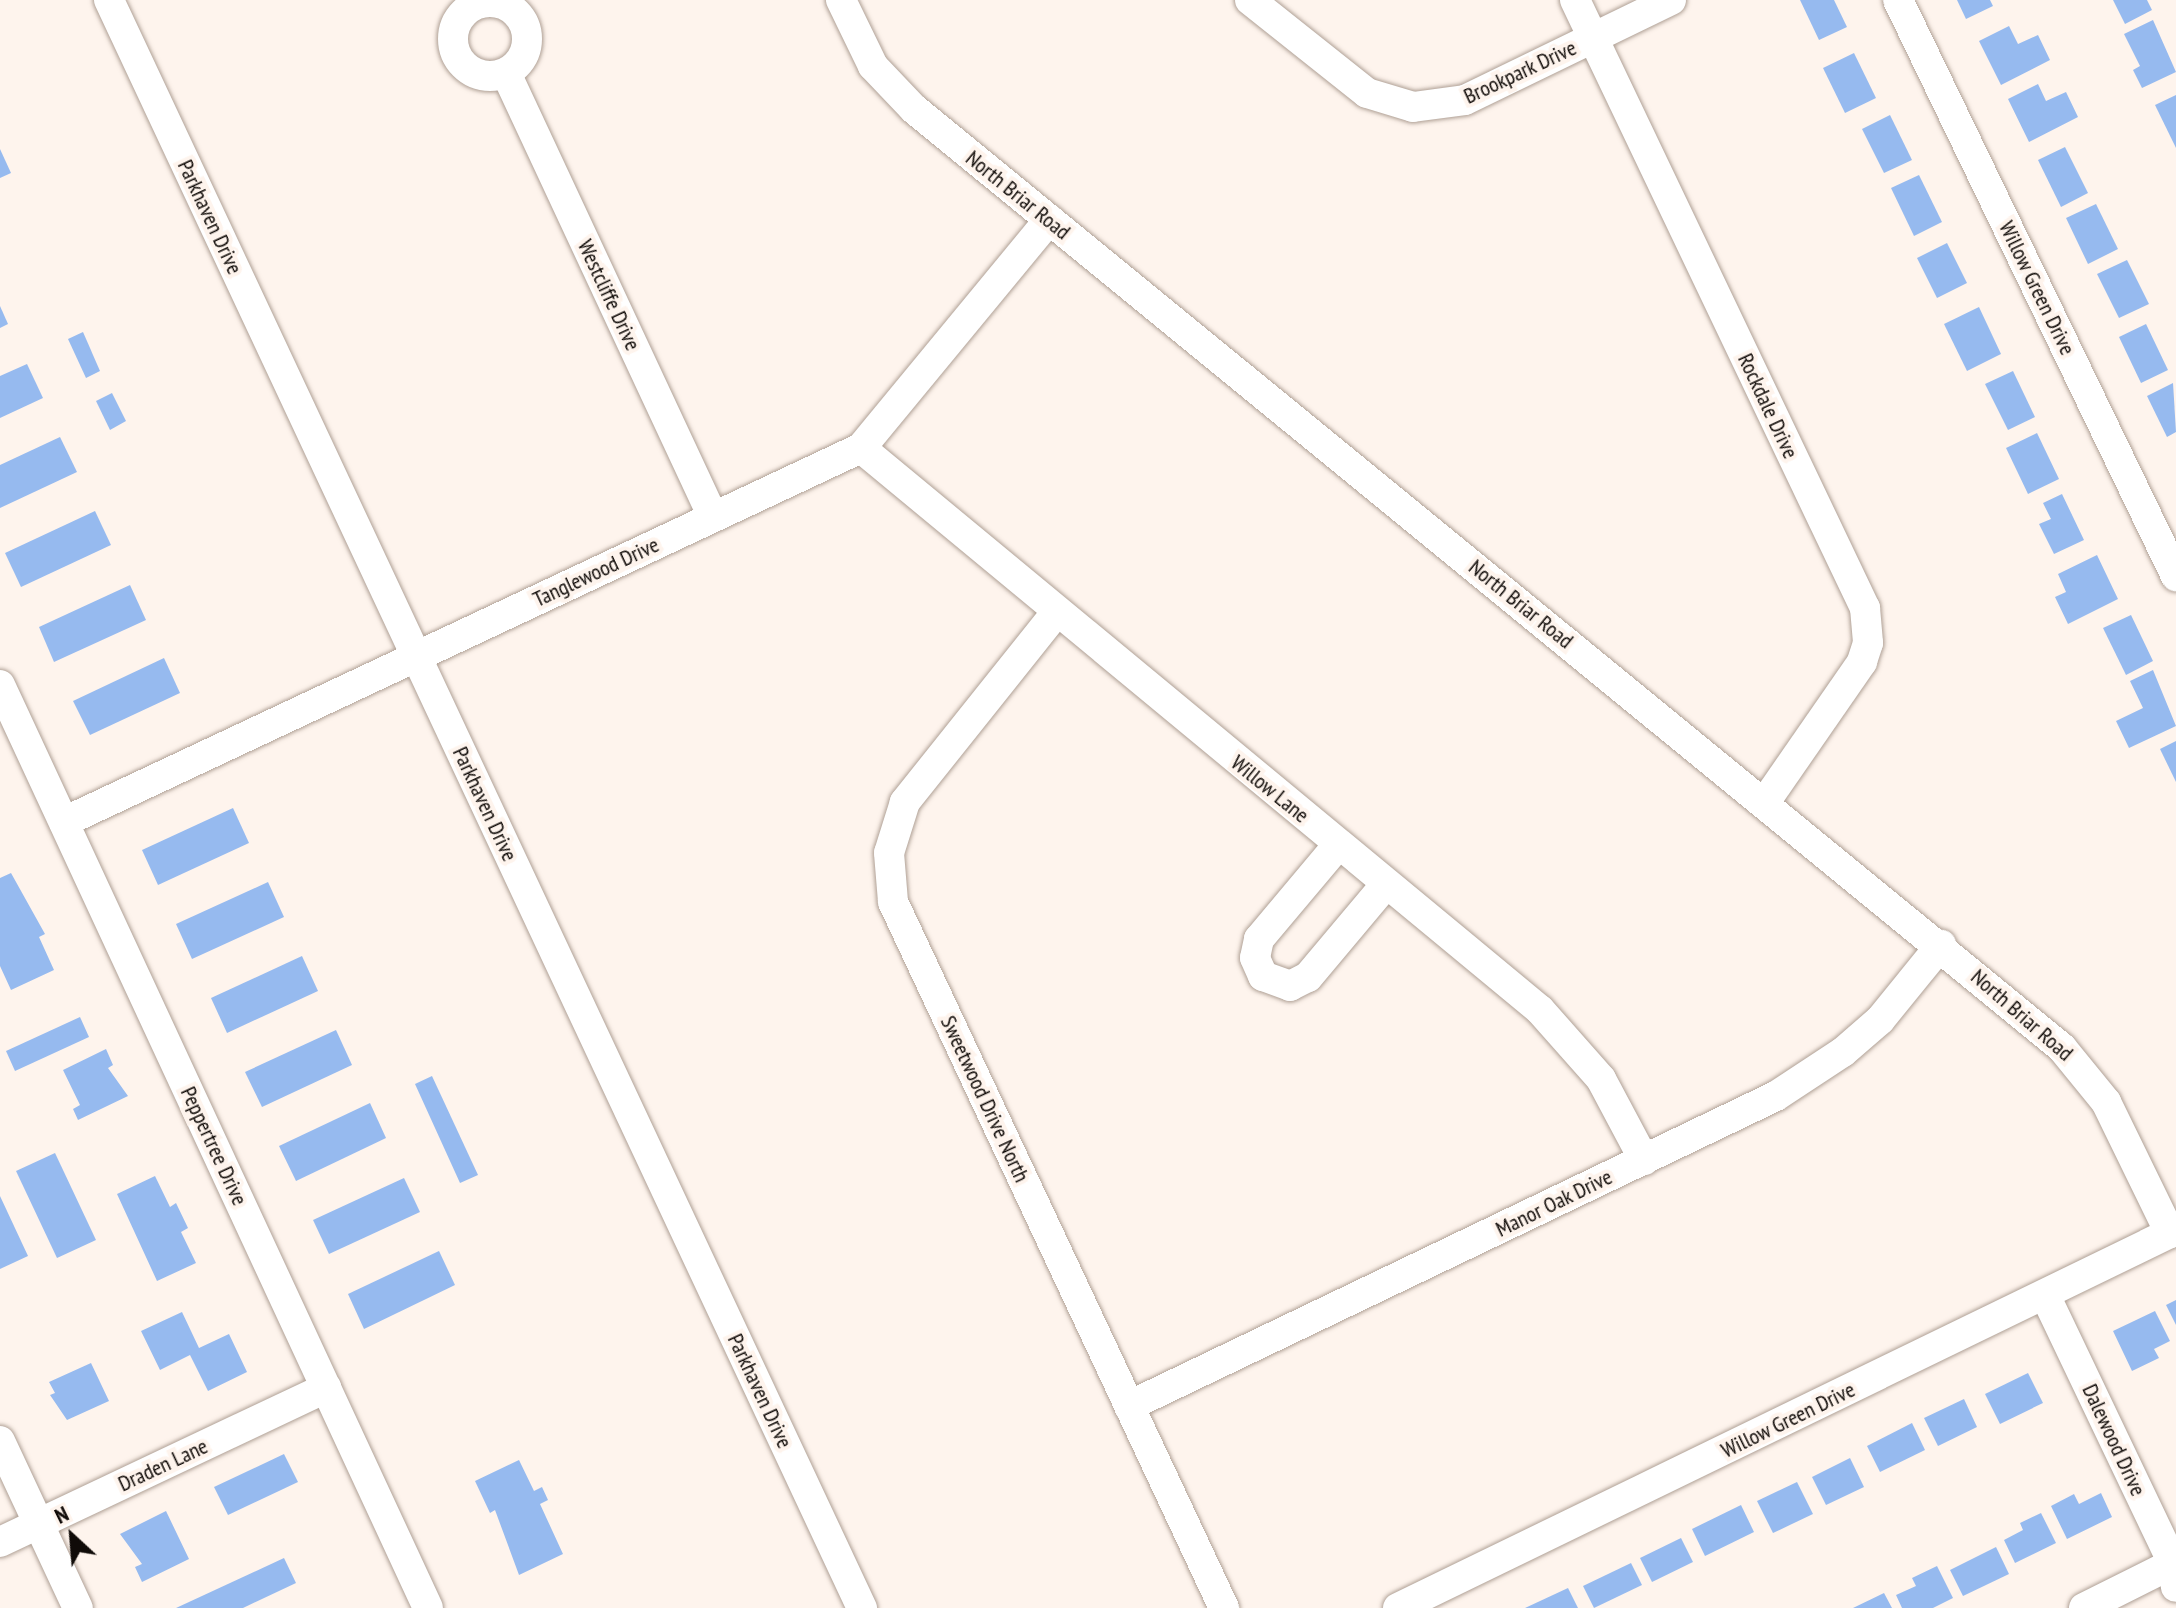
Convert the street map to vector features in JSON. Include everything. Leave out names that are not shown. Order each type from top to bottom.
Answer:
[{"type":"street","name":"Parkhaven Drive","points":[[109,0],[862,1608]]},
{"type":"street","name":"North Briar Road","points":[[841,0],[886,82],[1049,220],[1941,945],[2085,1071],[2173,1232]]},
{"type":"street","name":"Brookpark Drive","points":[[1250,0],[1367,93],[1413,107],[1465,100],[1671,0]]},
{"type":"street","name":"Rockdale Drive","points":[[1575,0],[1865,608],[1868,643],[1862,662],[1765,802]]},
{"type":"street","name":"Willow Green Drive","points":[[1898,0],[2176,576]]},
{"type":"street","name":"Westcliffe Drive","points":[[506,73],[713,517]]},
{"type":"street","name":"Tanglewood Drive","points":[[64,822],[861,448],[1049,220]]},
{"type":"street","name":"Willow Lane","points":[[861,448],[1055,614],[1540,1010],[1576,1048],[1621,1113],[1644,1160]]},
{"type":"street","name":"Sweetwood Drive North","points":[[1055,614],[905,802],[894,829],[889,878],[893,902],[1224,1608]]},
{"type":"street","name":"Peppertree Drive","points":[[0,685],[428,1608]]},
{"type":"street","points":[[1338,845],[1259,939],[1255,958],[1263,976],[1280,986],[1308,977],[1386,884]]},
{"type":"street","name":"Manor Oak Drive","points":[[1129,1406],[1644,1160],[1817,1071],[1880,1020],[1941,945]]},
{"type":"street","name":"Willow Green Drive","points":[[1398,1608],[2173,1232]]},
{"type":"street","name":"Dalewood Drive","points":[[2045,1295],[2175,1571]]},
{"type":"street","name":"Draden Lane","points":[[0,1542],[326,1388]]},
{"type":"street","points":[[0,1441],[78,1608]]},
{"type":"street","points":[[2084,1608],[2175,1571]]},
{"type":"building","points":[[1800,0],[1834,0],[1847,27],[1819,40]]},
{"type":"building","points":[[1957,0],[1990,0],[1993,6],[1966,19]]},
{"type":"building","points":[[2113,0],[2147,0],[2152,10],[2125,24]]},
{"type":"building","points":[[2153,20],[2176,72],[2142,88],[2133,70],[2140,66],[2124,34]]},
{"type":"building","points":[[2009,26],[2018,44],[2038,35],[2050,60],[2001,85],[1979,41]]},
{"type":"building","points":[[1854,53],[1876,98],[1845,113],[1823,68]]},
{"type":"building","points":[[2038,84],[2046,101],[2066,92],[2078,117],[2029,142],[2008,99]]},
{"type":"building","points":[[2176,95],[2176,148],[2155,105]]},
{"type":"building","points":[[1890,115],[1912,160],[1884,173],[1862,129]]},
{"type":"building","points":[[2065,147],[2088,193],[2061,207],[2038,160]]},
{"type":"building","points":[[0,149],[11,173],[0,178]]},
{"type":"building","points":[[1919,175],[1942,222],[1914,236],[1891,188]]},
{"type":"building","points":[[2096,204],[2118,249],[2088,264],[2066,218]]},
{"type":"building","points":[[1947,243],[1967,283],[1937,298],[1917,258]]},
{"type":"building","points":[[2127,260],[2149,304],[2119,318],[2097,274]]},
{"type":"building","points":[[0,306],[8,324],[0,328]]},
{"type":"building","points":[[1979,307],[2001,354],[1967,371],[1944,324]]},
{"type":"building","points":[[2146,324],[2168,370],[2141,383],[2119,337]]},
{"type":"building","points":[[83,332],[100,371],[86,378],[68,339]]},
{"type":"building","points":[[27,364],[43,398],[0,418],[0,376]]},
{"type":"building","points":[[2013,371],[2035,417],[2008,430],[1985,384]]},
{"type":"building","points":[[2173,383],[2176,432],[2167,437],[2147,396]]},
{"type":"building","points":[[112,393],[126,421],[110,430],[96,401]]},
{"type":"building","points":[[2037,433],[2059,479],[2028,494],[2006,448]]},
{"type":"building","points":[[60,437],[77,472],[0,508],[0,465]]},
{"type":"building","points":[[2062,494],[2084,540],[2054,554],[2039,524],[2051,519],[2043,503]]},
{"type":"building","points":[[95,511],[111,545],[21,587],[5,553]]},
{"type":"building","points":[[2097,555],[2118,599],[2068,624],[2055,597],[2066,592],[2058,574]]},
{"type":"building","points":[[130,585],[146,620],[54,662],[39,627]]},
{"type":"building","points":[[2131,615],[2153,661],[2126,675],[2103,628]]},
{"type":"building","points":[[164,658],[180,693],[90,735],[73,701]]},
{"type":"building","points":[[2153,670],[2176,726],[2129,748],[2116,721],[2143,708],[2130,681]]},
{"type":"building","points":[[2176,741],[2176,782],[2160,749]]},
{"type":"building","points":[[233,808],[249,843],[158,885],[142,850]]},
{"type":"building","points":[[11,873],[45,934],[39,937],[54,970],[11,990],[0,966],[0,878]]},
{"type":"building","points":[[268,882],[284,917],[192,959],[176,924]]},
{"type":"building","points":[[302,956],[318,991],[227,1033],[211,998]]},
{"type":"building","points":[[80,1017],[89,1037],[15,1071],[6,1051]]},
{"type":"building","points":[[336,1030],[352,1065],[262,1107],[245,1072]]},
{"type":"building","points":[[106,1049],[113,1065],[108,1068],[128,1096],[78,1120],[73,1109],[80,1105],[63,1070]]},
{"type":"building","points":[[432,1076],[478,1175],[460,1183],[415,1084]]},
{"type":"building","points":[[370,1103],[386,1138],[296,1181],[279,1146]]},
{"type":"building","points":[[55,1153],[96,1240],[57,1258],[16,1171]]},
{"type":"building","points":[[155,1176],[170,1207],[176,1203],[188,1228],[181,1232],[196,1263],[157,1281],[117,1194]]},
{"type":"building","points":[[404,1178],[420,1212],[329,1254],[313,1220]]},
{"type":"building","points":[[0,1196],[28,1256],[0,1269]]},
{"type":"building","points":[[439,1251],[455,1285],[364,1329],[348,1294]]},
{"type":"building","points":[[2176,1300],[2176,1325],[2166,1305]]},
{"type":"building","points":[[2155,1311],[2170,1341],[2154,1349],[2159,1358],[2132,1371],[2113,1331]]},
{"type":"building","points":[[182,1312],[199,1348],[229,1334],[247,1372],[208,1391],[190,1355],[160,1370],[141,1331]]},
{"type":"building","points":[[91,1363],[109,1401],[67,1420],[50,1395],[55,1393],[49,1382]]},
{"type":"building","points":[[2028,1373],[2043,1403],[2000,1424],[1985,1394]]},
{"type":"building","points":[[1964,1399],[1977,1427],[1938,1446],[1924,1418]]},
{"type":"building","points":[[1912,1423],[1925,1450],[1880,1472],[1867,1446]]},
{"type":"building","points":[[284,1454],[298,1482],[228,1515],[214,1487]]},
{"type":"building","points":[[1850,1458],[1864,1487],[1826,1505],[1812,1477]]},
{"type":"building","points":[[519,1460],[534,1491],[542,1487],[548,1500],[540,1504],[563,1554],[519,1575],[495,1510],[490,1513],[475,1481]]},
{"type":"building","points":[[1797,1482],[1813,1514],[1773,1533],[1757,1501]]},
{"type":"building","points":[[2101,1493],[2112,1517],[2067,1539],[2051,1506],[2074,1494],[2079,1504]]},
{"type":"building","points":[[1741,1505],[1754,1532],[1705,1556],[1692,1529]]},
{"type":"building","points":[[166,1511],[189,1559],[142,1582],[135,1567],[142,1564],[120,1534]]},
{"type":"building","points":[[2041,1513],[2056,1543],[2015,1563],[2004,1540],[2023,1530],[2020,1523]]},
{"type":"building","points":[[1681,1538],[1693,1562],[1652,1582],[1640,1558]]},
{"type":"building","points":[[1996,1547],[2009,1574],[1963,1596],[1950,1570]]},
{"type":"building","points":[[284,1558],[296,1583],[243,1608],[176,1608]]},
{"type":"building","points":[[1631,1563],[1642,1585],[1594,1608],[1583,1586]]},
{"type":"building","points":[[1937,1566],[1953,1598],[1933,1608],[1902,1608],[1896,1595],[1916,1586],[1912,1578]]},
{"type":"building","points":[[1568,1588],[1578,1608],[1525,1608]]},
{"type":"building","points":[[1884,1593],[1892,1608],[1853,1608]]}]
